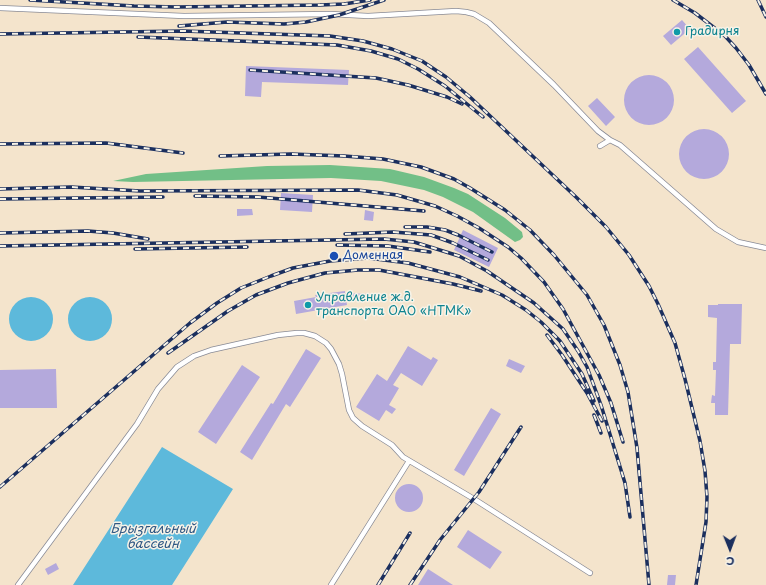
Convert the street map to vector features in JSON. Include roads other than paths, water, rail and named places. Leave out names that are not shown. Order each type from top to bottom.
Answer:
[{"type":"lane","points":[[0,8],[196,16],[331,14],[368,16],[408,13],[466,12],[482,17],[554,85],[598,131],[620,145],[722,234],[738,242],[766,248]]},
{"type":"lane","points":[[600,146],[610,140]]},
{"type":"lane","points":[[18,585],[136,424],[158,389],[177,367],[194,356],[211,350],[284,334],[304,333],[321,340],[331,350],[339,364],[349,410],[353,418],[362,426],[392,445],[397,452],[409,461],[474,499],[590,573]]},
{"type":"lane","points":[[331,585],[409,461]]},
{"type":"water","points":[[31,297],[43,301],[49,307],[53,319],[49,331],[43,337],[31,341],[19,337],[13,331],[9,319],[13,307],[19,301]]},
{"type":"water","points":[[90,297],[102,301],[108,307],[112,319],[108,331],[102,337],[90,341],[78,337],[72,331],[68,319],[72,307],[78,301]]},
{"type":"water","name":"Брызгальный бассейн","points":[[162,447],[233,489],[172,585],[73,585]]},
{"type":"railway","points":[[30,0],[177,7],[320,5],[344,4],[370,0]]},
{"type":"railway","points":[[179,26],[227,22],[284,24],[306,22],[339,15],[384,0]]},
{"type":"railway","points":[[673,0],[695,13],[725,36],[749,65],[766,94]]},
{"type":"railway","points":[[758,0],[766,17]]},
{"type":"railway","points":[[0,34],[183,31],[330,36],[363,41],[392,49],[422,61],[446,77],[470,97],[606,227],[629,255],[649,286],[658,304],[675,343],[700,441],[705,471],[707,497],[706,522],[696,585]]},
{"type":"railway","points":[[138,37],[337,45],[371,51],[398,59],[418,69],[445,86],[483,117]]},
{"type":"railway","points":[[250,70],[376,78],[408,85],[447,97],[462,104]]},
{"type":"railway","points":[[0,144],[106,143],[183,153]]},
{"type":"railway","points":[[220,156],[291,154],[344,156],[383,159],[421,167],[454,179],[470,188],[505,210],[530,230],[554,255],[587,295],[604,325],[620,365],[628,392],[637,448],[649,585]]},
{"type":"railway","points":[[0,189],[71,187],[140,191],[358,190],[397,195],[435,206],[479,228],[508,247],[544,282],[563,309],[599,375],[611,403],[623,442]]},
{"type":"railway","points":[[195,196],[258,197],[424,211]]},
{"type":"railway","points":[[0,199],[163,197]]},
{"type":"railway","points":[[405,227],[427,227],[445,230],[492,252]]},
{"type":"railway","points":[[0,233],[88,231],[113,233],[148,239]]},
{"type":"railway","points":[[345,234],[393,232],[431,235],[453,243],[488,260]]},
{"type":"railway","points":[[0,246],[384,239],[414,242],[459,256],[487,271],[534,303],[563,329],[578,351],[587,367],[601,405],[625,483],[630,517]]},
{"type":"railway","points":[[337,245],[388,246],[430,252]]},
{"type":"railway","points":[[135,249],[247,247]]},
{"type":"railway","points":[[0,487],[190,323],[217,303],[241,288],[271,276],[293,268],[330,261],[368,258],[408,263],[460,277],[502,295],[526,310],[541,322],[560,341],[582,374],[594,401]]},
{"type":"railway","points":[[168,353],[228,311],[256,295],[288,283],[325,273],[379,270],[453,284],[481,291]]},
{"type":"railway","points":[[547,335],[587,393],[602,421]]},
{"type":"railway","points":[[594,415],[601,433]]},
{"type":"railway","points":[[410,585],[440,540],[479,492],[521,427]]},
{"type":"railway","points":[[378,585],[410,533]]},
{"type":"place","name":"Градирня","points":[[677,32]]},
{"type":"place","name":"Доменная","points":[[334,256]]},
{"type":"place","name":"Управление ж.д. транспорта ОАО «НТМК»","points":[[308,305]]}]
